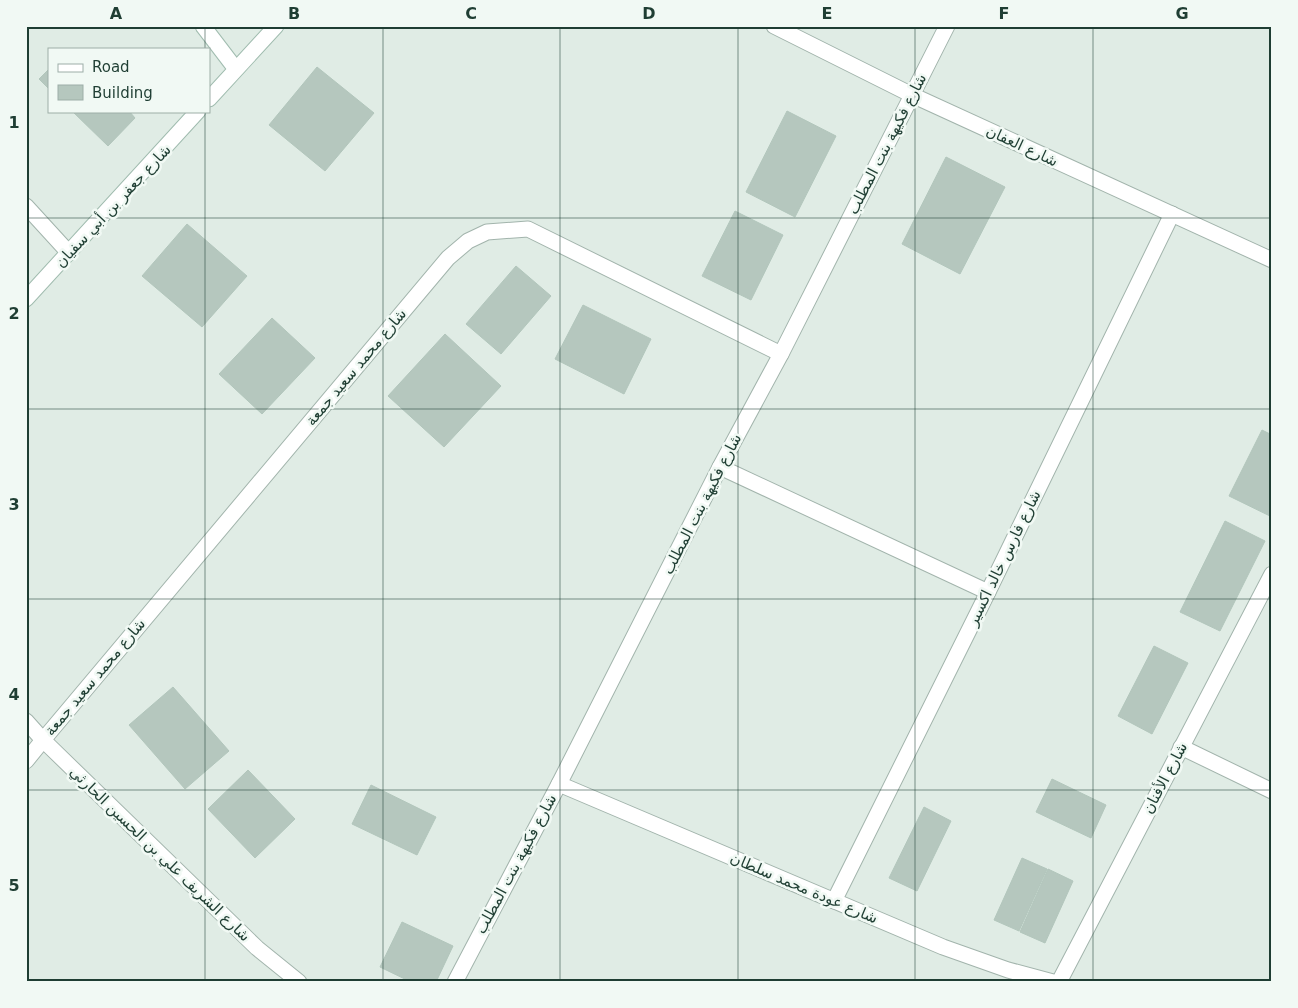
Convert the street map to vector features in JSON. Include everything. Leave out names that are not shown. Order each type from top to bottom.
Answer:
[{"type":"street","points":[[203,26],[236,68]]},
{"type":"street","points":[[210,98],[276,26]]},
{"type":"street","name":"شارع العفان","points":[[774,26],[912,95],[1272,260]]},
{"type":"street","name":"شارع فكيهة بنت المطلب","points":[[455,982],[559,784],[720,468],[781,354],[947,26]]},
{"type":"street","name":"شارع جعفر بن أبي سفيان","points":[[26,299],[197,112]]},
{"type":"street","points":[[26,206],[69,253]]},
{"type":"street","name":"شارع فارس خالد اكسير","points":[[834,901],[988,592],[1172,214]]},
{"type":"street","name":"شارع محمد سعيد جمعة","points":[[26,761],[448,258],[468,241],[487,232],[528,230],[781,354]]},
{"type":"street","points":[[720,468],[988,592]]},
{"type":"street","name":"شارع الأفنان","points":[[1059,982],[1270,581]]},
{"type":"street","name":"شارع الشريف علي بن الحسين الحارثي","points":[[26,721],[43,740],[257,948],[299,982]]},
{"type":"street","points":[[1181,747],[1272,791]]},
{"type":"street","name":"شارع عودة محمد سلطان","points":[[559,784],[943,947],[1008,970],[1053,982]]},
{"type":"building","points":[[317,67],[374,113],[325,171],[269,125]]},
{"type":"building","points":[[48,70],[48,88],[39,79]]},
{"type":"building","points":[[787,111],[836,136],[795,217],[746,192]]},
{"type":"building","points":[[73,112],[130,112],[135,118],[108,146]]},
{"type":"building","points":[[946,157],[1005,187],[960,274],[902,244]]},
{"type":"building","points":[[735,211],[783,235],[751,300],[702,276]]},
{"type":"building","points":[[187,224],[247,276],[202,327],[142,276]]},
{"type":"building","points":[[516,266],[551,296],[501,354],[466,324]]},
{"type":"building","points":[[583,305],[651,339],[624,394],[555,359]]},
{"type":"building","points":[[272,318],[315,358],[262,414],[219,374]]},
{"type":"building","points":[[445,334],[501,386],[444,447],[388,396]]},
{"type":"building","points":[[1262,430],[1272,435],[1272,517],[1229,496]]},
{"type":"building","points":[[1225,521],[1265,541],[1220,631],[1180,612]]},
{"type":"building","points":[[1154,646],[1188,663],[1152,734],[1118,716]]},
{"type":"building","points":[[173,687],[229,751],[185,789],[129,725]]},
{"type":"building","points":[[248,770],[295,819],[255,858],[208,809]]},
{"type":"building","points":[[1052,779],[1106,805],[1091,838],[1036,812]]},
{"type":"building","points":[[371,785],[436,817],[417,855],[352,824]]},
{"type":"building","points":[[924,807],[951,821],[917,891],[889,878]]},
{"type":"building","points":[[1022,858],[1047,869],[1019,931],[994,920]]},
{"type":"building","points":[[1048,869],[1073,881],[1045,943],[1020,932]]},
{"type":"building","points":[[402,922],[453,946],[436,982],[411,982],[380,967]]}]
